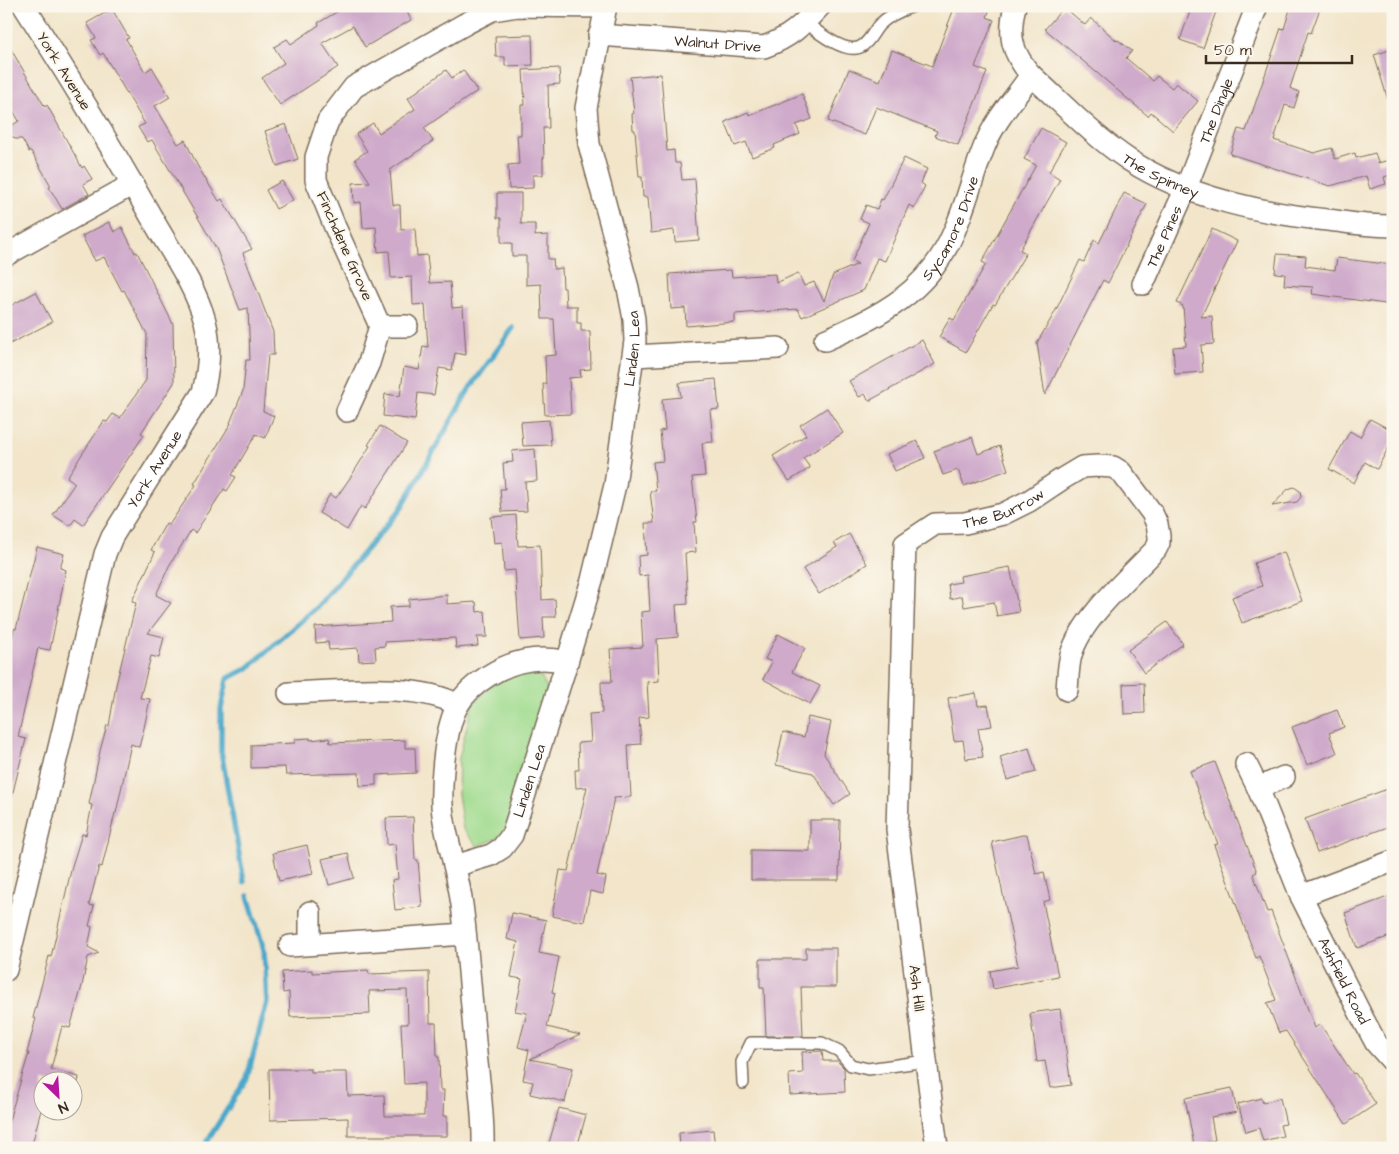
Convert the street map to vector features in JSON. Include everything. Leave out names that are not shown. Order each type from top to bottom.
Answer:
[{"type":"street","name":"York Avenue","points":[[6,970],[105,554],[120,524],[203,392],[208,375],[209,356],[204,319],[188,282],[133,184],[24,6]]},
{"type":"street","name":"Finchdene Grove","points":[[380,326],[316,180],[316,157],[328,121],[354,87],[492,10],[518,6],[606,7]]},
{"type":"street","name":"Walnut Drive","points":[[599,35],[764,47],[782,40],[795,32],[820,6]]},
{"type":"street","name":"The Spinney","points":[[1015,6],[1011,30],[1012,41],[1021,63],[1031,75],[1106,143],[1148,171],[1186,188],[1228,202],[1316,219],[1393,226]]},
{"type":"street","name":"The Dingle","points":[[1186,188],[1257,6]]},
{"type":"street","name":"Linden Lea","points":[[455,866],[491,855],[502,848],[512,835],[592,580],[615,485],[634,356],[634,319],[628,288],[589,144],[587,128],[586,108],[606,7]]},
{"type":"street","name":"Sycamore Drive","points":[[825,340],[884,312],[904,298],[933,267],[953,235],[986,143],[1031,75]]},
{"type":"street","points":[[6,255],[133,184]]},
{"type":"street","name":"The Pines","points":[[1142,284],[1186,188]]},
{"type":"street","points":[[347,411],[369,363],[380,326],[407,326]]},
{"type":"street","points":[[634,356],[778,348]]},
{"type":"street","name":"The Burrow","points":[[897,829],[906,544],[935,524],[965,522],[1002,514],[1029,501],[1082,467],[1113,467],[1122,472],[1152,514],[1157,524],[1159,543],[1156,549],[1089,620],[1078,637],[1070,657],[1067,690]]},
{"type":"street","points":[[483,1148],[465,934],[455,866],[446,833],[442,805],[446,741],[458,705],[466,694],[483,679],[500,668],[519,661],[539,658],[567,662]]},
{"type":"street","points":[[289,693],[411,691],[450,700],[458,705]]},
{"type":"street","name":"Ashfield Road","points":[[1246,764],[1258,788],[1301,896],[1376,1043],[1393,1062]]},
{"type":"street","points":[[1258,788],[1284,777]]},
{"type":"street","name":"Ash Hill","points":[[897,829],[937,1148]]},
{"type":"street","points":[[1301,896],[1393,860]]},
{"type":"street","points":[[310,912],[300,945],[465,934]]},
{"type":"lane","points":[[805,22],[818,33],[849,49],[861,48],[879,25],[890,17],[913,6]]},
{"type":"lane","points":[[743,1083],[742,1062],[751,1043],[822,1043],[839,1051],[851,1065],[868,1069],[926,1060]]},
{"type":"green space","points":[[532,672],[542,678],[547,689],[536,741],[508,826],[496,839],[477,846],[463,829],[458,794],[459,758],[472,705],[491,685],[515,674]]},
{"type":"building","points":[[347,6],[404,6],[411,20],[365,47],[353,26],[322,43],[338,67],[280,105],[262,78],[284,63],[274,47],[287,39],[291,44],[319,25],[318,23]]},
{"type":"building","points":[[955,6],[991,6],[987,17],[994,20],[975,67],[987,72],[958,145],[935,136],[937,131],[876,107],[865,135],[828,121],[849,69],[880,81],[892,50],[932,66]]},
{"type":"building","points":[[1192,6],[1218,6],[1203,48],[1180,40]]},
{"type":"building","points":[[1291,6],[1321,6],[1311,33],[1308,32],[1290,88],[1299,92],[1294,108],[1285,105],[1274,140],[1314,153],[1332,148],[1335,159],[1355,153],[1356,158],[1375,153],[1378,163],[1393,159],[1393,174],[1384,177],[1386,184],[1370,189],[1366,176],[1330,186],[1230,154],[1238,129],[1246,131],[1281,28],[1284,29]]},
{"type":"building","points":[[1064,7],[1085,25],[1091,18],[1117,41],[1132,51],[1126,58],[1153,81],[1157,76],[1172,88],[1176,83],[1198,101],[1173,131],[1151,112],[1148,116],[1045,29]]},
{"type":"building","points":[[112,9],[129,38],[126,39],[145,72],[152,67],[170,97],[155,106],[178,144],[185,140],[197,165],[219,201],[222,199],[252,249],[243,253],[273,332],[274,355],[268,355],[263,411],[274,416],[265,438],[256,434],[232,475],[236,477],[227,491],[224,489],[195,533],[191,530],[169,566],[156,595],[171,603],[148,633],[164,637],[159,658],[151,656],[140,698],[150,699],[144,728],[139,747],[131,744],[102,867],[99,866],[89,905],[94,906],[89,926],[92,927],[88,947],[99,953],[88,957],[70,1028],[62,1026],[51,1069],[62,1072],[32,1072],[32,1122],[38,1122],[31,1148],[6,1148],[6,1130],[29,1053],[27,1053],[36,1018],[33,1018],[49,956],[51,957],[72,866],[82,834],[86,835],[92,805],[89,804],[100,751],[107,725],[109,726],[116,685],[136,603],[132,601],[155,552],[151,550],[166,523],[169,525],[196,485],[194,484],[231,423],[243,391],[246,360],[250,360],[248,308],[240,310],[216,248],[152,140],[147,142],[138,127],[145,124],[103,53],[100,55],[91,40],[96,38],[87,23]]},
{"type":"building","points":[[532,35],[533,65],[505,66],[505,57],[496,57],[495,36]]},
{"type":"building","points":[[6,41],[45,107],[47,105],[82,168],[84,166],[92,179],[83,184],[89,194],[62,209],[31,151],[29,152],[22,139],[15,139],[10,134],[11,126],[19,121],[6,98]]},
{"type":"building","points":[[1393,49],[1393,103],[1389,103],[1374,55]]},
{"type":"building","points":[[559,68],[560,84],[548,85],[549,128],[543,128],[543,175],[533,175],[533,188],[509,189],[508,165],[519,164],[517,135],[521,135],[521,105],[525,105],[523,70]]},
{"type":"building","points":[[446,70],[452,78],[463,70],[477,91],[424,128],[433,141],[390,170],[393,205],[400,205],[401,230],[415,229],[417,256],[427,255],[430,283],[450,282],[452,308],[463,307],[466,355],[455,353],[452,370],[439,368],[434,395],[418,393],[415,420],[383,416],[385,394],[400,396],[404,367],[419,370],[423,346],[428,347],[425,304],[413,305],[412,277],[391,278],[389,251],[378,252],[376,227],[363,228],[361,202],[354,203],[353,183],[370,182],[355,159],[367,151],[356,134],[373,123],[379,133],[415,109],[408,98]]},
{"type":"building","points":[[661,74],[667,151],[674,150],[675,163],[680,163],[682,180],[695,179],[699,240],[675,242],[674,230],[651,233],[648,197],[643,197],[642,177],[639,177],[635,130],[633,130],[632,114],[634,113],[630,77]]},
{"type":"building","points":[[802,94],[812,119],[796,125],[800,134],[774,145],[775,148],[752,157],[746,142],[735,146],[725,122],[748,112],[750,115]]},
{"type":"building","points":[[286,124],[298,159],[277,166],[265,131]]},
{"type":"building","points":[[1041,128],[1066,142],[1049,172],[1060,179],[1020,250],[1026,253],[995,305],[993,304],[966,352],[939,337],[950,318],[954,320],[986,264],[982,262],[1036,165],[1024,159]]},
{"type":"building","points":[[904,158],[927,169],[921,183],[925,186],[914,208],[909,205],[885,261],[877,258],[864,290],[802,317],[798,309],[735,314],[735,322],[686,326],[685,308],[671,309],[669,274],[731,270],[732,277],[775,274],[776,283],[798,273],[804,286],[814,282],[824,301],[833,275],[858,264],[852,261],[869,223],[860,219],[866,205],[877,209]]},
{"type":"building","points":[[282,181],[293,200],[276,209],[266,190]]},
{"type":"building","points":[[497,193],[521,193],[521,224],[535,224],[535,236],[548,235],[548,259],[553,259],[554,269],[562,268],[566,306],[577,306],[577,323],[581,323],[581,331],[590,331],[591,369],[580,370],[581,377],[569,378],[571,414],[545,415],[543,384],[546,384],[545,356],[556,355],[554,319],[542,319],[541,284],[526,285],[526,256],[512,256],[512,243],[501,243],[501,218],[497,218]]},
{"type":"building","points":[[1124,193],[1147,204],[1108,283],[1103,280],[1045,395],[1037,343],[1055,312],[1080,260],[1084,262],[1094,240],[1099,243]]},
{"type":"building","points":[[109,222],[114,232],[122,227],[135,253],[137,252],[173,324],[174,383],[141,433],[144,435],[83,525],[75,519],[70,526],[53,515],[75,483],[67,477],[104,421],[107,422],[113,414],[120,418],[146,380],[147,334],[104,257],[95,261],[82,236]]},
{"type":"building","points":[[1212,229],[1237,241],[1201,317],[1212,316],[1214,344],[1201,345],[1203,372],[1175,374],[1173,347],[1186,346],[1183,306],[1177,303]]},
{"type":"building","points":[[1277,254],[1306,256],[1305,266],[1335,270],[1337,258],[1393,265],[1393,305],[1312,294],[1313,287],[1284,285],[1285,274],[1275,273]]},
{"type":"building","points":[[36,292],[52,322],[6,346],[6,308]]},
{"type":"building","points":[[922,340],[935,364],[869,401],[865,394],[859,397],[849,381]]},
{"type":"building","points":[[716,379],[719,409],[710,410],[713,442],[702,443],[705,476],[692,477],[697,522],[694,522],[696,552],[685,553],[688,604],[676,605],[678,637],[657,639],[659,681],[647,682],[649,717],[639,718],[641,744],[628,745],[631,797],[614,798],[597,875],[606,877],[603,894],[590,891],[584,922],[552,916],[560,870],[568,871],[587,787],[576,788],[575,770],[579,770],[578,743],[591,742],[589,714],[602,713],[601,682],[612,682],[610,649],[643,647],[641,612],[650,611],[648,575],[639,576],[638,556],[647,555],[645,523],[654,523],[650,491],[656,491],[653,462],[663,461],[660,431],[665,430],[662,399],[681,397],[679,383]]},
{"type":"building","points":[[827,408],[843,433],[803,458],[810,468],[789,481],[773,456],[806,435],[800,425]]},
{"type":"building","points":[[1370,419],[1393,431],[1393,439],[1377,469],[1365,462],[1354,483],[1329,469],[1350,431],[1360,437]]},
{"type":"building","points":[[549,420],[551,445],[523,446],[521,422]]},
{"type":"building","points":[[380,426],[407,443],[365,509],[361,506],[347,530],[319,513],[330,494],[336,498],[370,446],[368,445]]},
{"type":"building","points":[[972,437],[978,454],[1000,446],[1008,470],[964,486],[958,470],[943,475],[934,451]]},
{"type":"building","points":[[917,441],[925,458],[895,471],[887,454]]},
{"type":"building","points":[[535,449],[537,481],[525,482],[527,511],[502,512],[500,489],[505,489],[503,463],[513,462],[512,451]]},
{"type":"building","points":[[1294,487],[1300,491],[1301,497],[1297,502],[1272,506],[1288,489]]},
{"type":"building","points":[[516,515],[518,546],[540,545],[542,600],[555,599],[556,617],[543,617],[544,638],[520,640],[515,570],[504,571],[502,542],[494,543],[491,517]]},
{"type":"building","points":[[849,534],[867,564],[819,594],[803,569],[837,547],[834,543]]},
{"type":"building","points":[[37,547],[64,554],[60,568],[66,570],[50,650],[38,648],[18,737],[26,739],[12,796],[6,795],[6,665]]},
{"type":"building","points":[[1284,552],[1302,601],[1242,623],[1232,597],[1262,586],[1254,563]]},
{"type":"building","points":[[1010,567],[1019,612],[997,616],[994,602],[964,607],[962,596],[950,599],[948,584],[961,582],[960,576]]},
{"type":"building","points":[[447,595],[447,604],[476,602],[477,612],[485,611],[487,637],[477,637],[478,646],[456,648],[455,638],[385,642],[385,646],[375,647],[376,660],[359,661],[358,648],[329,650],[328,642],[316,643],[315,627],[391,622],[390,607],[409,606],[409,599]]},
{"type":"building","points":[[1167,622],[1183,644],[1144,673],[1128,650]]},
{"type":"building","points":[[778,634],[805,648],[792,672],[820,686],[810,704],[763,679],[772,662],[765,659]]},
{"type":"building","points":[[1144,683],[1145,713],[1124,714],[1123,684]]},
{"type":"building","points":[[976,693],[978,706],[988,705],[992,726],[978,728],[983,757],[966,759],[963,740],[954,741],[948,698]]},
{"type":"building","points":[[1337,710],[1344,727],[1329,733],[1337,753],[1307,765],[1292,727]]},
{"type":"building","points":[[808,717],[831,722],[824,754],[850,794],[834,805],[813,773],[776,765],[783,732],[804,737]]},
{"type":"building","points":[[310,738],[310,740],[329,738],[330,743],[405,740],[405,748],[415,748],[416,773],[376,775],[376,785],[360,786],[359,773],[286,775],[285,767],[251,768],[251,745],[295,743],[295,739]]},
{"type":"building","points":[[1029,748],[1036,772],[1007,780],[1000,757]]},
{"type":"building","points":[[1215,762],[1257,872],[1253,874],[1267,912],[1271,911],[1315,1028],[1320,1024],[1353,1074],[1355,1073],[1376,1104],[1346,1124],[1286,1031],[1279,1033],[1267,1003],[1276,1000],[1259,956],[1256,958],[1214,845],[1218,844],[1190,771]]},
{"type":"building","points":[[1393,787],[1393,825],[1317,853],[1305,819]]},
{"type":"building","points":[[413,817],[415,860],[418,860],[422,907],[395,910],[392,880],[398,879],[395,844],[387,845],[386,818]]},
{"type":"building","points":[[810,820],[840,820],[839,880],[751,880],[751,850],[810,851]]},
{"type":"building","points":[[1027,834],[1036,874],[1044,872],[1050,900],[1043,902],[1058,976],[993,989],[990,971],[1018,966],[992,842]]},
{"type":"building","points":[[307,845],[313,874],[279,881],[273,853]]},
{"type":"building","points":[[348,853],[354,878],[329,885],[322,859]]},
{"type":"building","points":[[1393,895],[1393,935],[1357,948],[1345,913]]},
{"type":"building","points":[[512,913],[546,920],[539,953],[559,957],[552,992],[555,993],[547,1027],[580,1035],[530,1059],[573,1068],[565,1102],[530,1094],[533,1082],[523,1080],[529,1050],[518,1047],[527,1013],[515,1011],[522,979],[511,977],[518,942],[507,939]]},
{"type":"building","points":[[806,948],[836,948],[836,987],[801,987],[803,1036],[766,1036],[764,988],[760,988],[760,959],[806,959]]},
{"type":"building","points":[[312,970],[312,973],[368,970],[369,974],[429,972],[430,1023],[436,1023],[440,1090],[444,1090],[443,1116],[447,1116],[447,1136],[348,1136],[348,1118],[270,1120],[269,1069],[311,1069],[311,1072],[347,1072],[348,1096],[384,1095],[385,1116],[424,1116],[424,1083],[404,1084],[401,1024],[408,1024],[407,990],[369,991],[370,1014],[290,1017],[289,992],[283,993],[282,972]]},
{"type":"building","points":[[1060,1009],[1071,1085],[1050,1088],[1045,1061],[1037,1062],[1030,1013]]},
{"type":"building","points":[[822,1051],[823,1061],[837,1061],[844,1068],[845,1092],[790,1095],[789,1074],[803,1073],[802,1052]]},
{"type":"building","points":[[1232,1088],[1237,1112],[1211,1117],[1215,1140],[1194,1145],[1185,1098]]},
{"type":"building","points":[[1261,1098],[1263,1103],[1280,1098],[1286,1124],[1280,1125],[1283,1136],[1263,1141],[1259,1128],[1246,1132],[1238,1104]]},
{"type":"building","points":[[559,1108],[586,1115],[577,1148],[566,1148],[549,1143]]},
{"type":"building","points":[[713,1130],[715,1148],[680,1148],[679,1133]]},
{"type":"waterway","points":[[244,882],[221,751],[221,709],[227,679],[248,668],[318,606],[400,510],[468,391],[513,328]]},
{"type":"waterway","points":[[203,1148],[247,1078],[267,1002],[264,950],[248,896]]}]
